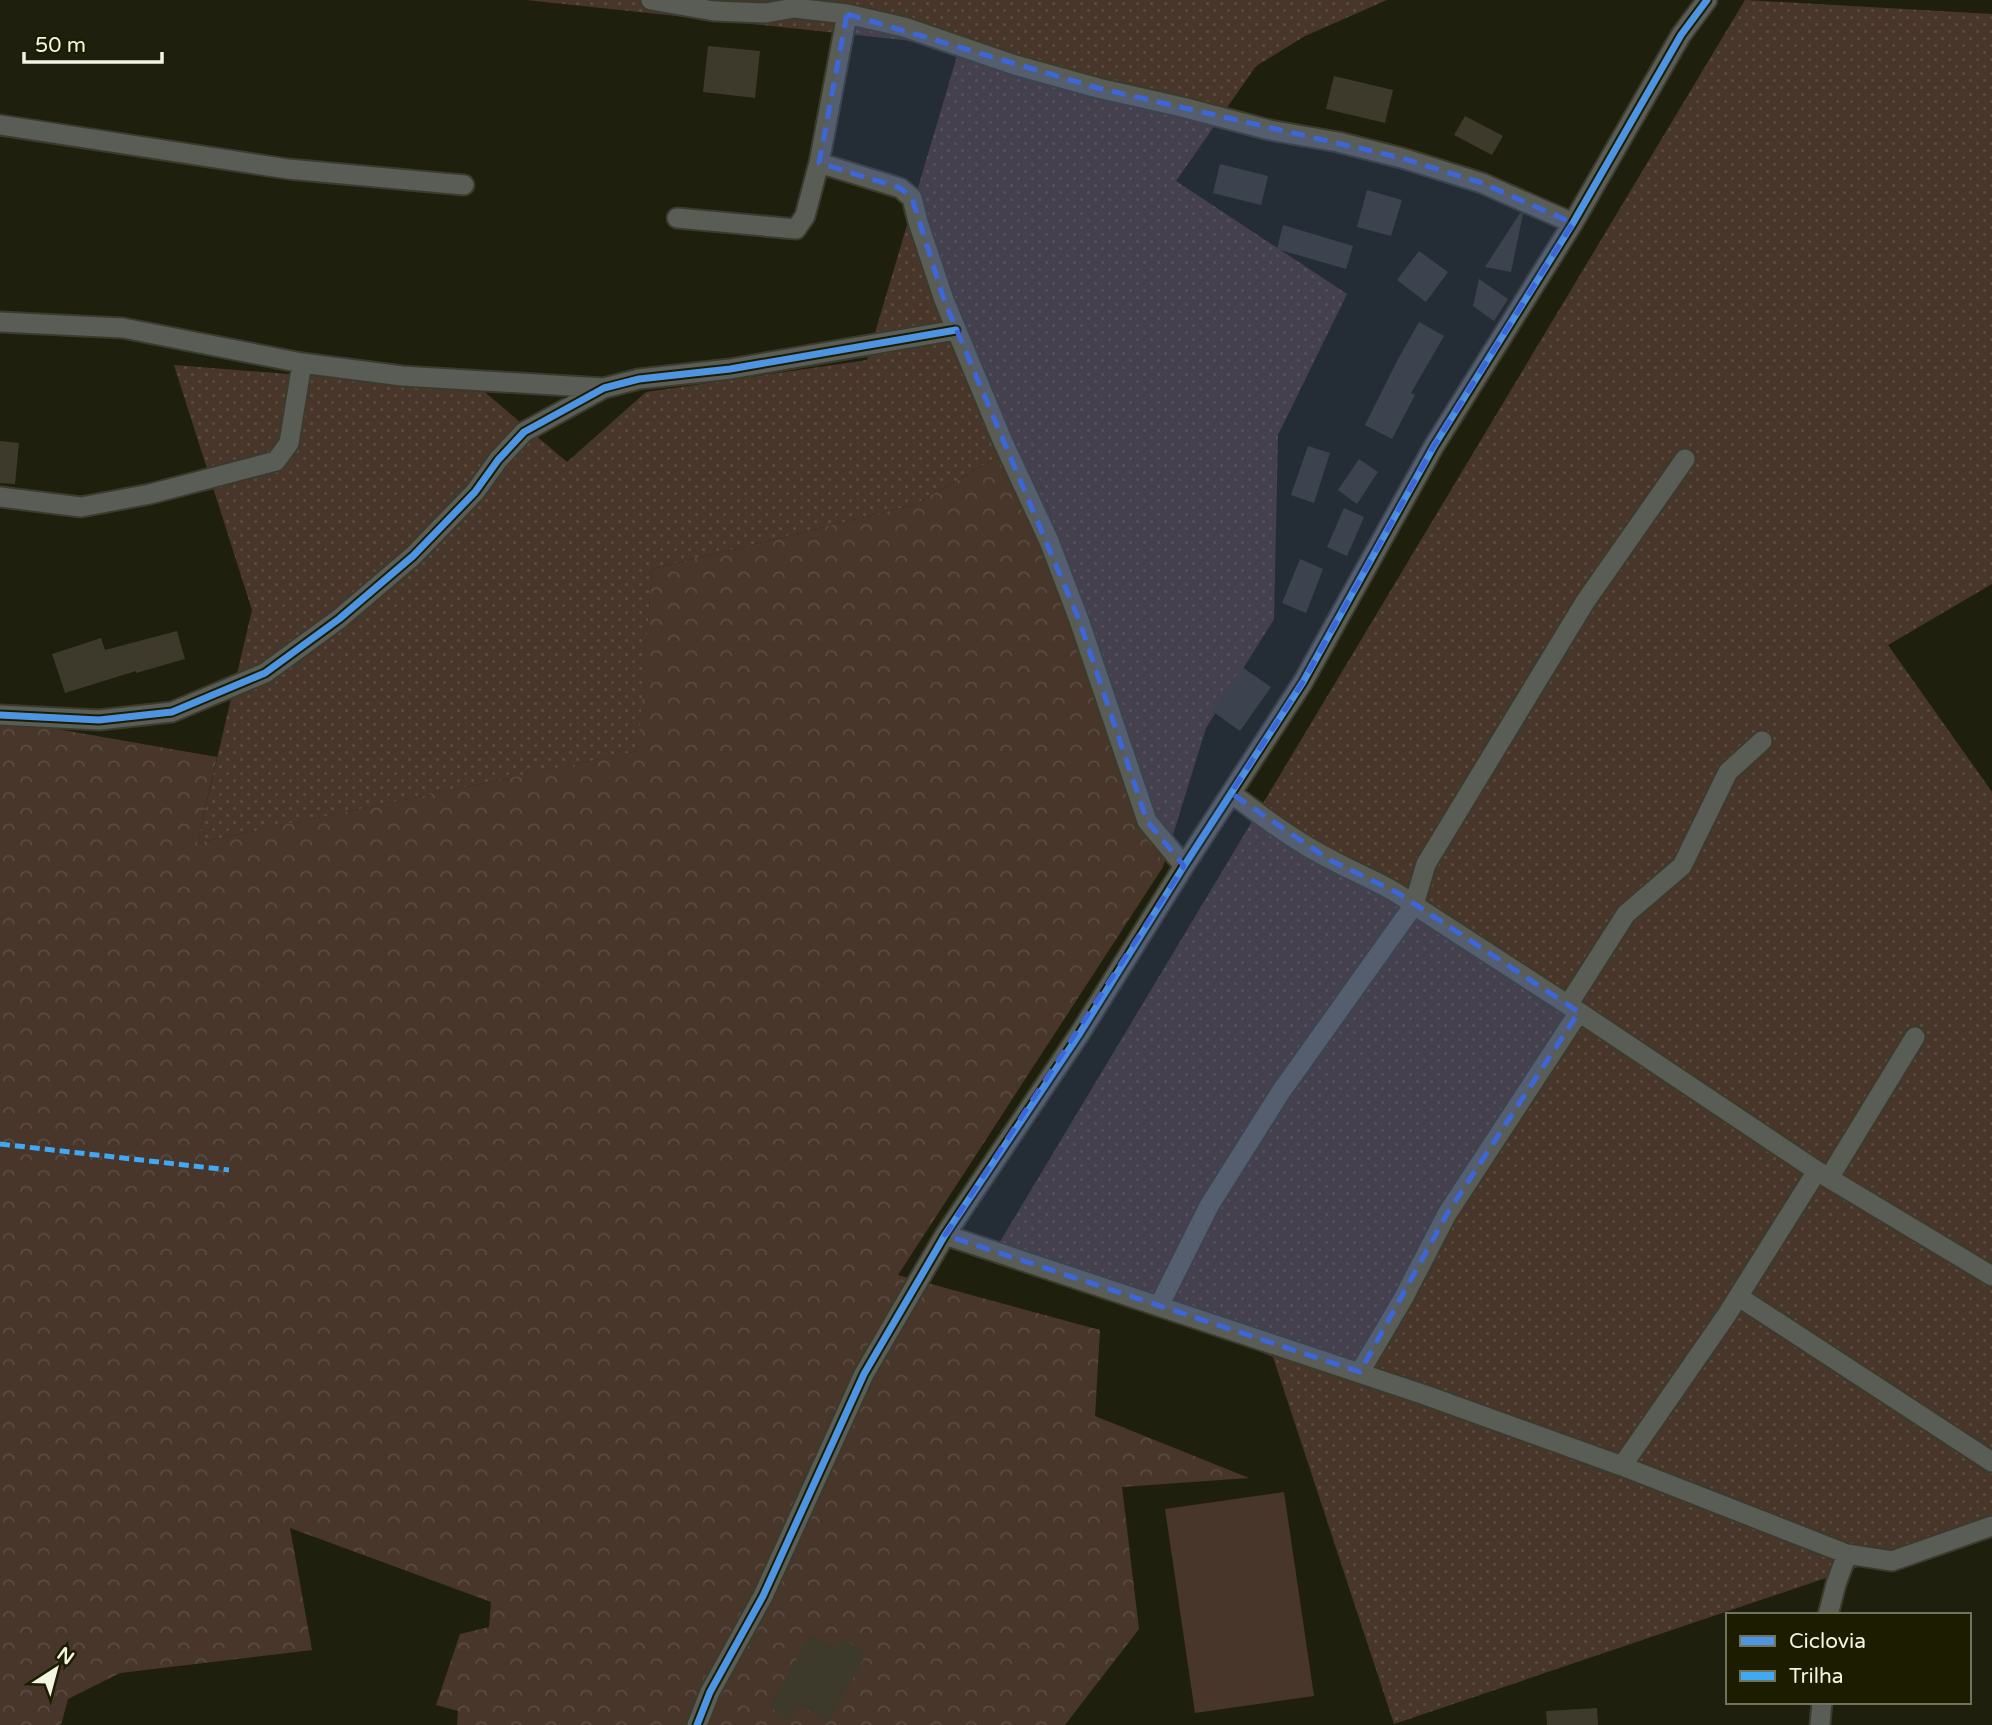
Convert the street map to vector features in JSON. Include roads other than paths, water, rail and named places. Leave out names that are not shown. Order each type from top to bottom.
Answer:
[{"type":"street","points":[[651,0],[715,11],[766,13],[795,4],[904,27],[1015,65],[1098,88],[1270,130],[1338,142],[1402,158],[1482,183],[1573,223]]},
{"type":"street","points":[[697,1725],[710,1692],[763,1596],[864,1374],[945,1235],[1080,1033],[1303,682],[1434,446],[1573,223],[1681,35],[1707,0]]},
{"type":"street","points":[[677,218],[796,229],[805,216],[819,163],[847,14]]},
{"type":"street","points":[[0,125],[288,169],[464,185]]},
{"type":"street","points":[[819,163],[900,188],[912,198],[956,330],[1003,442],[1054,552],[1147,821],[1184,866]]},
{"type":"street","points":[[0,322],[123,328],[302,363],[402,376],[604,388]]},
{"type":"street","points":[[0,715],[99,720],[172,712],[265,673],[339,619],[413,556],[475,492],[498,460],[524,432],[604,388],[639,379],[730,369],[956,330]]},
{"type":"street","points":[[0,497],[81,507],[150,495],[276,461],[289,443],[302,363]]},
{"type":"street","points":[[1159,1306],[1209,1206],[1280,1093],[1414,905],[1426,864],[1570,625],[1685,460]]},
{"type":"street","points":[[1360,1373],[1404,1299],[1447,1214],[1574,1008],[1626,914],[1682,866],[1728,772],[1762,741]]},
{"type":"street","points":[[1231,793],[1283,831],[1330,860],[1398,893],[1823,1175],[1992,1276]]},
{"type":"street","points":[[1622,1466],[1915,1037]]},
{"type":"street","points":[[945,1235],[1360,1373],[1622,1466],[1847,1554],[1892,1561],[1992,1526]]},
{"type":"street","points":[[1739,1297],[1992,1462]]},
{"type":"street","points":[[1829,1613],[1847,1554]]},
{"type":"street","points":[[1820,1725],[1822,1704]]}]
